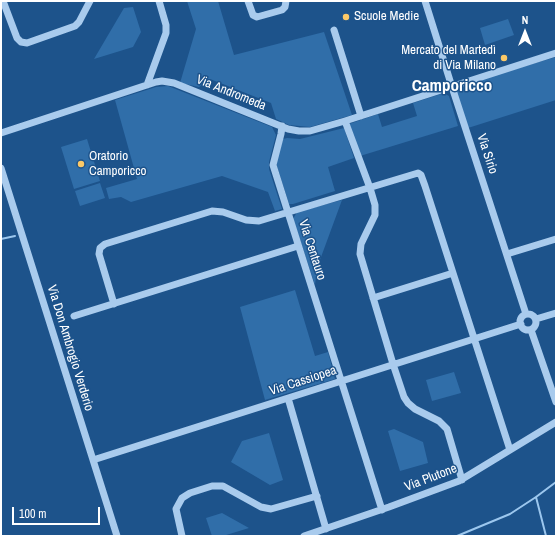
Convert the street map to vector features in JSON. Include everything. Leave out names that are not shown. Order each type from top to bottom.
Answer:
[{"type":"street","points":[[4,1],[17,38],[21,42],[27,43],[75,26],[79,22],[90,1]]},
{"type":"street","points":[[147,85],[166,33],[166,25],[159,1]]},
{"type":"street","points":[[248,1],[253,15],[257,17],[282,10],[285,7],[286,1]]},
{"type":"street","name":"Via Sirio","points":[[425,1],[526,314]]},
{"type":"street","points":[[334,30],[361,116]]},
{"type":"street","name":"Via Andromeda","points":[[1,133],[158,82],[172,82],[295,131],[306,131],[345,121],[556,53]]},
{"type":"street","points":[[345,121],[375,205],[375,213],[361,244],[360,251],[373,298],[405,398],[408,404],[414,409],[439,421],[447,429],[462,480]]},
{"type":"street","name":"Via Centauro","points":[[282,126],[282,134],[273,165],[382,510]]},
{"type":"street","name":"Via Don Ambrogio Verderio","points":[[1,168],[117,536]]},
{"type":"street","points":[[114,304],[99,254],[100,248],[103,245],[212,211],[223,212],[252,221],[259,221],[416,173],[421,175],[425,186],[452,274],[475,339],[510,450]]},
{"type":"street","points":[[507,254],[556,239]]},
{"type":"street","points":[[74,316],[298,246]]},
{"type":"street","points":[[373,298],[452,274]]},
{"type":"street","points":[[536,319],[556,313]]},
{"type":"street","points":[[531,330],[524,328],[521,324],[521,319],[526,314],[533,315],[536,319]]},
{"type":"street","points":[[531,330],[536,324],[536,319]]},
{"type":"street","name":"Via Cassiopea","points":[[93,460],[521,324]]},
{"type":"street","points":[[531,330],[556,402]]},
{"type":"street","points":[[288,398],[326,528]]},
{"type":"street","name":"Via Plutone","points":[[304,536],[382,510],[462,480],[556,422]]},
{"type":"street","points":[[182,536],[176,513],[177,507],[183,497],[188,493],[197,490],[214,486],[223,486],[261,507],[270,509],[316,496]]},
{"type":"shaded area","points":[[187,1],[218,1],[234,55],[324,32],[352,115],[310,127],[289,125],[276,119],[271,103],[210,79],[199,87],[180,83],[196,29]]},
{"type":"shaded area","points":[[133,7],[141,32],[133,47],[94,59],[124,8]]},
{"type":"shaded area","points":[[508,19],[514,35],[485,45],[480,28]]},
{"type":"shaded area","points":[[556,57],[556,100],[468,128],[454,87]]},
{"type":"shaded area","points":[[168,86],[272,127],[276,135],[269,162],[269,169],[282,209],[275,211],[268,192],[222,176],[131,202],[121,197],[109,199],[106,188],[137,179],[115,100],[156,87]]},
{"type":"shaded area","points":[[444,93],[449,96],[458,126],[360,156],[349,124],[378,114],[382,127],[417,116],[413,103]]},
{"type":"shaded area","points":[[344,128],[354,158],[328,167],[335,191],[289,204],[276,163],[283,139],[300,139]]},
{"type":"shaded area","name":"Oratorio Camporicco","points":[[87,139],[100,181],[74,189],[61,147]]},
{"type":"shaded area","name":"Oratorio Camporicco","points":[[100,183],[105,198],[80,206],[75,191]]},
{"type":"shaded area","points":[[342,200],[317,268],[315,285],[293,219],[297,212]]},
{"type":"shaded area","points":[[295,290],[315,356],[328,352],[335,379],[265,400],[240,307]]},
{"type":"shaded area","points":[[454,372],[461,393],[432,401],[426,380]]},
{"type":"shaded area","points":[[394,429],[423,442],[428,463],[400,471],[388,431]]},
{"type":"shaded area","points":[[269,433],[283,480],[270,485],[231,462],[242,441]]},
{"type":"shaded area","points":[[222,513],[249,528],[223,536],[212,536],[206,518]]},
{"type":"waterway","points":[[1,239],[15,236]]},
{"type":"waterway","points":[[457,536],[510,514],[556,482]]},
{"type":"waterway","points":[[536,497],[546,536]]},
{"type":"place","name":"Scuole Medie","points":[[346,17]]},
{"type":"place","name":"Mercato del Martedì di Via Milano","points":[[504,58]]},
{"type":"place","name":"Oratorio Camporicco","points":[[81,164]]},
{"type":"district","name":"Camporicco","points":[[452,86]]}]
